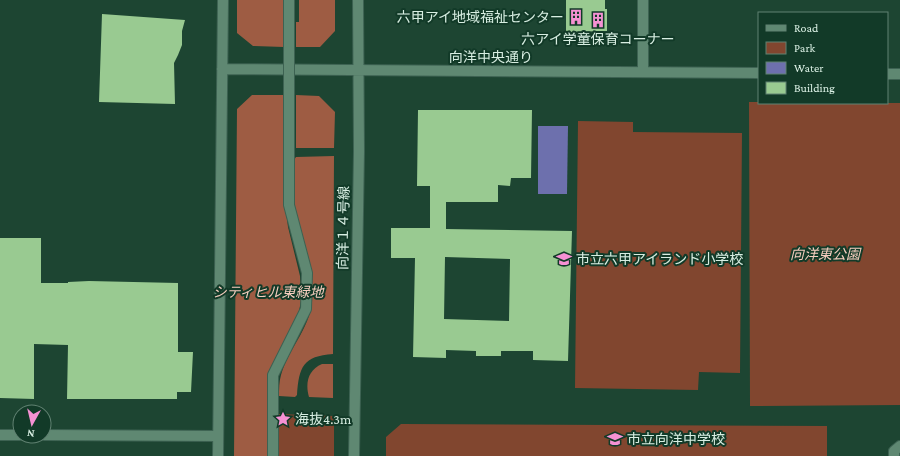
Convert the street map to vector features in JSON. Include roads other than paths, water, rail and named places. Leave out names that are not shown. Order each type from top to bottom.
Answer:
[{"type":"street","points":[[218,456],[223,0]]},
{"type":"street","points":[[273,456],[273,375],[306,309],[307,273],[289,205],[289,0]]},
{"type":"street","name":"向洋１４号線","points":[[354,456],[359,151],[357,70],[358,0]]},
{"type":"street","points":[[643,0],[643,72]]},
{"type":"street","name":"向洋中央通り","points":[[222,69],[758,73]]},
{"type":"street","points":[[888,74],[900,74]]},
{"type":"street","points":[[0,434],[12,435]]},
{"type":"street","points":[[52,435],[218,436]]},
{"type":"street","points":[[894,456],[894,451],[900,446]]},
{"type":"water","points":[[538,126],[568,126],[567,194],[538,194]]},
{"type":"place","name":"六甲アイ地域福祉センター","points":[[576,17]]},
{"type":"place","name":"六アイ学童保育コーナー","points":[[598,20]]},
{"type":"place","name":"市立六甲アイランド小学校","points":[[564,259]]},
{"type":"place","name":"海抜4.3m","points":[[283,419]]},
{"type":"place","name":"市立向洋中学校","points":[[615,439]]},
{"type":"park label","name":"向洋東公園","points":[[825,254]]},
{"type":"park label","name":"シティヒル東緑地","points":[[268,292]]}]
